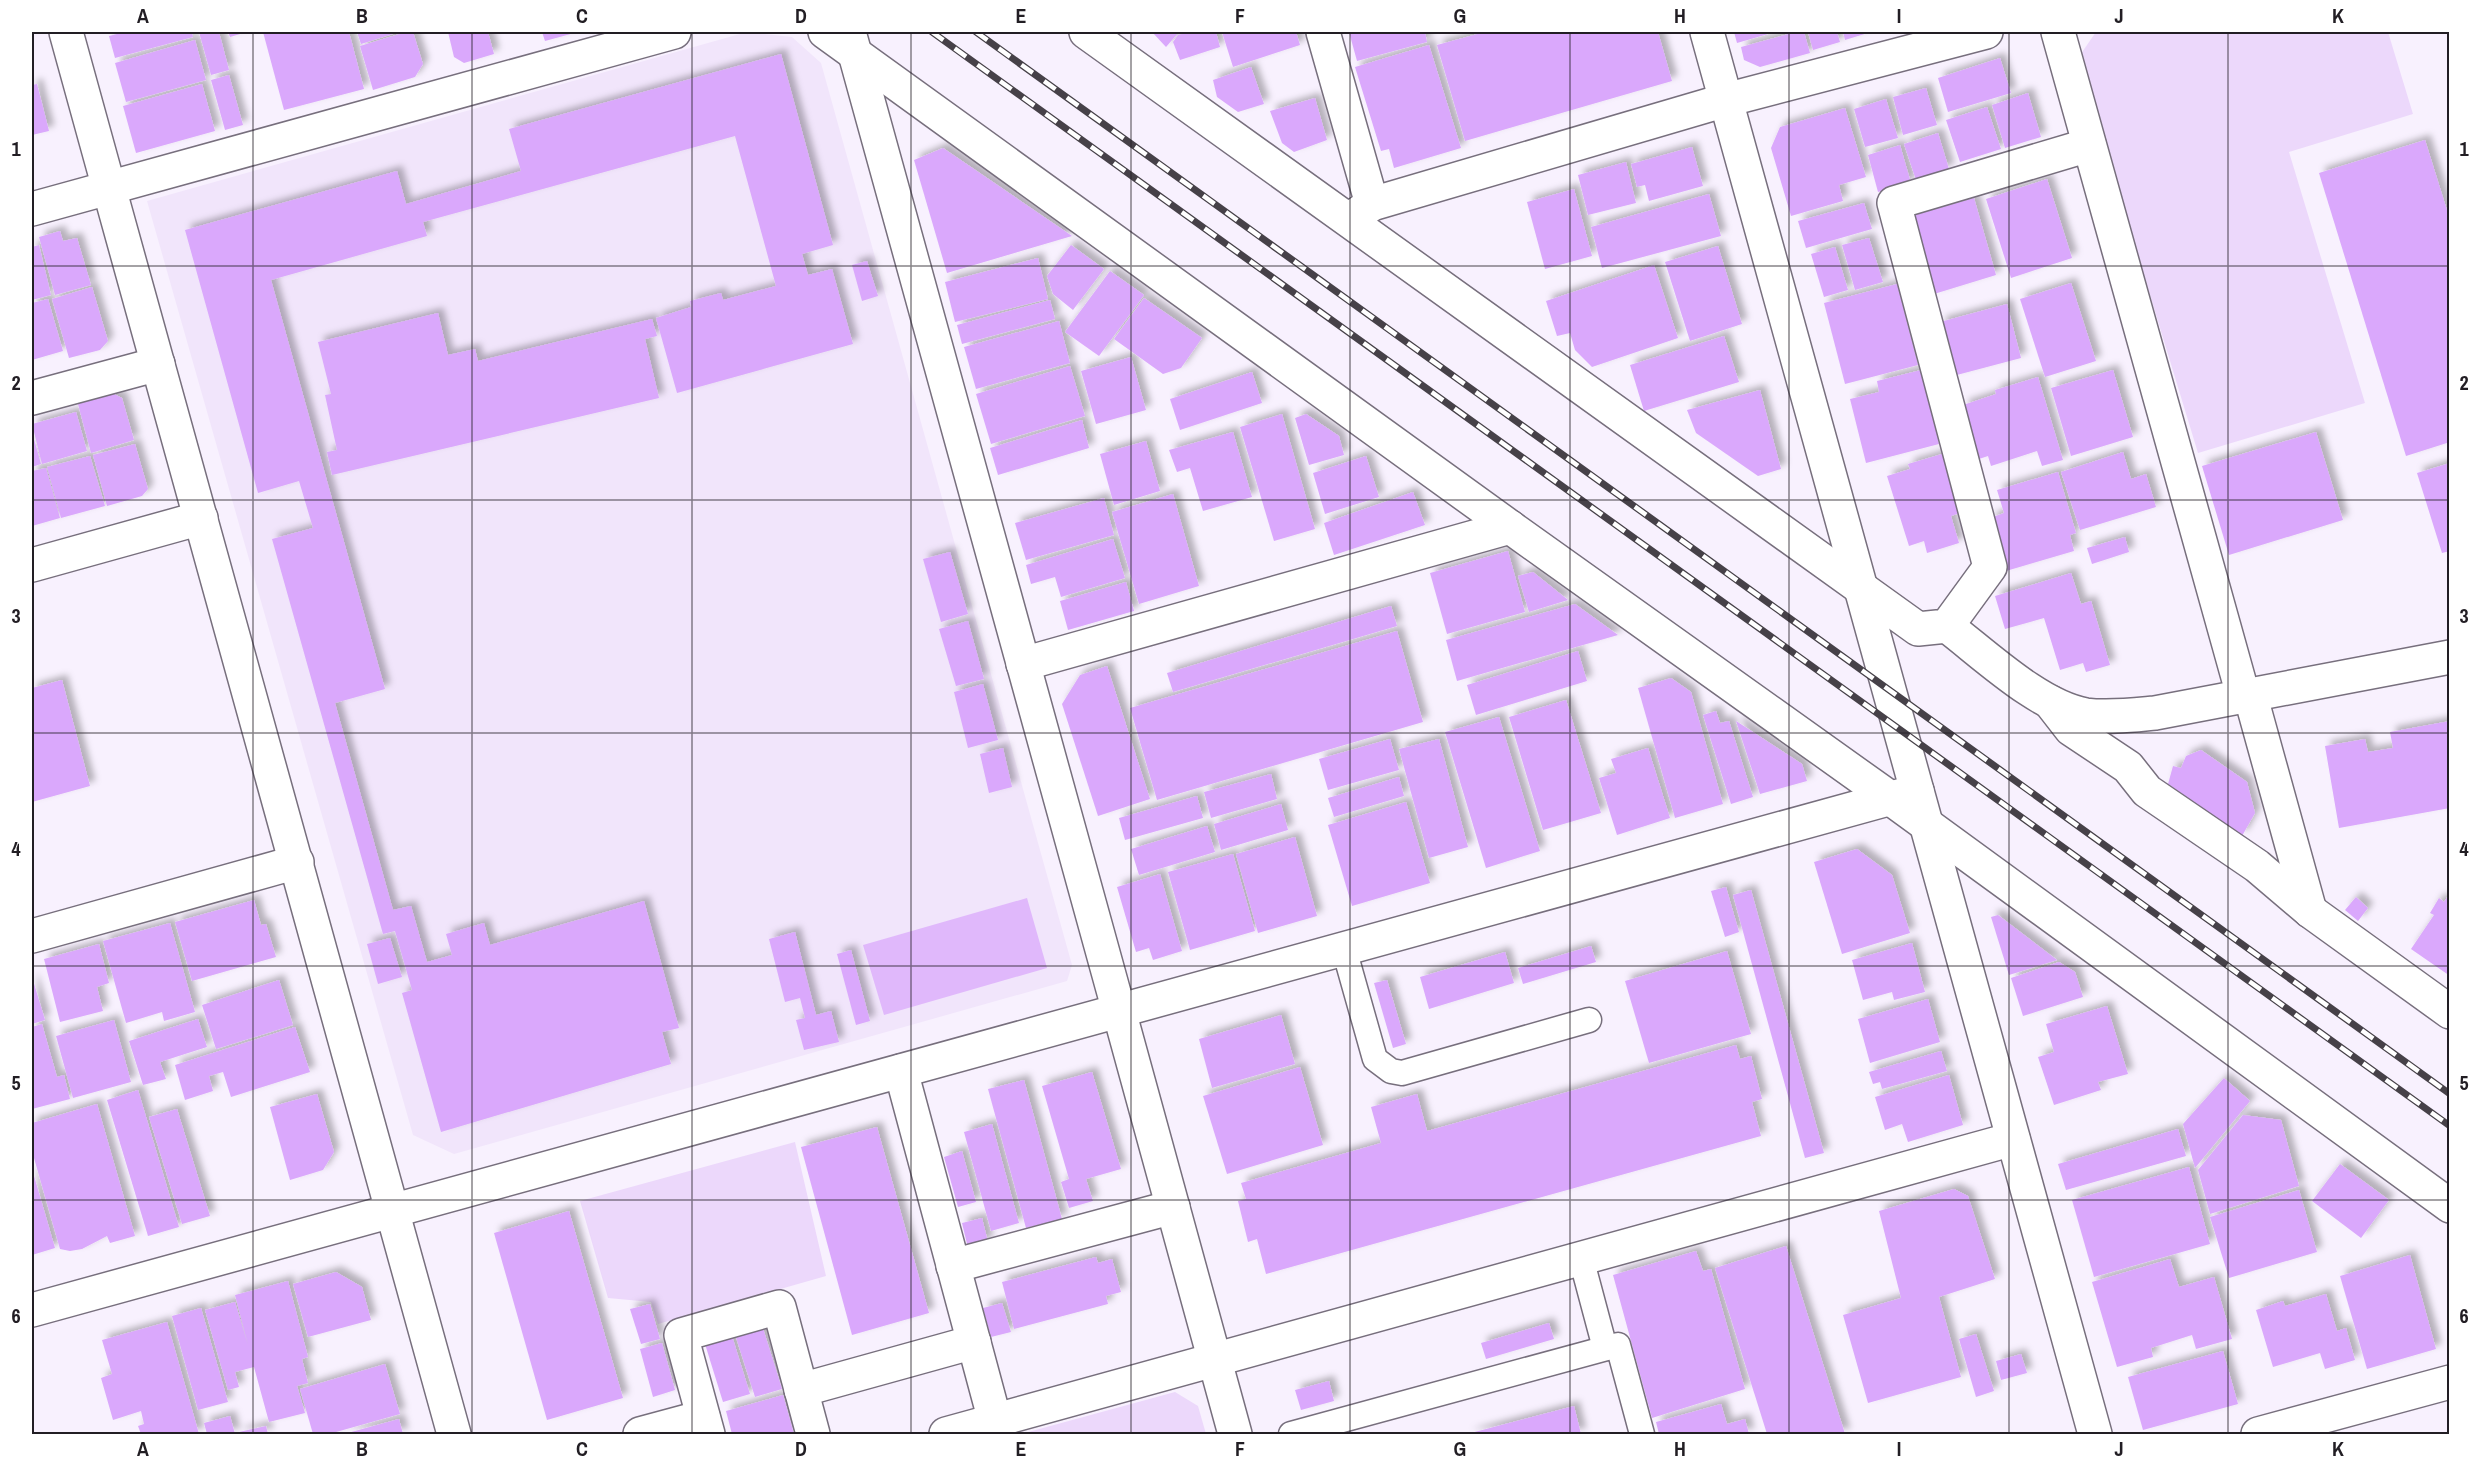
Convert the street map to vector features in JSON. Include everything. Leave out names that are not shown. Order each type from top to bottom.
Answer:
[{"type":"street","points":[[66,32],[454,1434]]},
{"type":"street","points":[[32,209],[674,32]]},
{"type":"street","points":[[825,32],[852,42],[1510,527],[1903,794],[1926,825],[2450,1206]]},
{"type":"street","points":[[1086,32],[1361,211],[1918,629],[1947,626],[2049,702],[2071,729],[2128,766],[2147,791],[2257,866],[2310,910],[2450,1012]]},
{"type":"street","points":[[1323,32],[1361,211]]},
{"type":"street","points":[[1707,32],[1861,587],[1903,794]]},
{"type":"street","points":[[1361,211],[1726,100],[1986,32]]},
{"type":"street","points":[[2058,32],[2246,694],[2310,910]]},
{"type":"street","points":[[852,42],[1235,1434]]},
{"type":"street","points":[[1947,626],[1990,567],[1894,203],[2089,145]]},
{"type":"street","points":[[32,398],[158,364]]},
{"type":"street","points":[[32,565],[201,518]]},
{"type":"street","points":[[1023,664],[1510,527]]},
{"type":"street","points":[[2049,702],[2085,715],[2124,716],[2155,713],[2450,657]]},
{"type":"street","points":[[32,1310],[1903,794]]},
{"type":"street","points":[[1926,825],[2095,1434]]},
{"type":"street","points":[[32,936],[297,862]]},
{"type":"street","points":[[901,1071],[995,1421]]},
{"type":"street","points":[[946,1434],[2013,1139]]},
{"type":"street","points":[[954,1266],[1173,1207]]},
{"type":"street","points":[[640,1434],[706,1426],[681,1335],[778,1307],[813,1434]]},
{"type":"street","points":[[801,1390],[974,1342]]},
{"type":"street","points":[[2258,1434],[2450,1382]]},
{"type":"lane","points":[[1344,949],[1375,1059],[1391,1071],[1402,1073],[1589,1020]]},
{"type":"lane","points":[[1581,1258],[1605,1348]]},
{"type":"lane","points":[[1291,1434],[1618,1345],[1642,1434]]},
{"type":"shaded area","points":[[747,32],[792,37],[821,63],[1072,965],[1067,981],[454,1154],[413,1135],[147,201]]},
{"type":"shaded area","points":[[2096,32],[2388,32],[2413,114],[2289,152],[2365,403],[2198,453],[2078,58]]},
{"type":"shaded area","points":[[1027,898],[1047,968],[884,1015],[863,945]]},
{"type":"shaded area","points":[[795,1142],[826,1276],[658,1324],[651,1302],[608,1298],[580,1201]]},
{"type":"shaded area","points":[[1175,1392],[1198,1406],[1206,1434],[1021,1434]]},
{"type":"building","points":[[125,32],[192,32],[193,37],[115,58],[109,36]]},
{"type":"building","points":[[199,32],[219,32],[229,70],[211,75]]},
{"type":"building","points":[[228,32],[247,32],[230,37]]},
{"type":"building","points":[[263,32],[349,32],[364,89],[284,110]]},
{"type":"building","points":[[357,32],[399,32],[361,44]]},
{"type":"building","points":[[413,32],[423,64],[415,77],[373,90],[360,46]]},
{"type":"building","points":[[448,32],[488,32],[494,54],[464,63],[454,57]]},
{"type":"building","points":[[542,32],[578,32],[545,41]]},
{"type":"building","points":[[1152,32],[1179,32],[1166,47]]},
{"type":"building","points":[[1190,32],[1216,32],[1220,47],[1180,60],[1173,42],[1178,35]]},
{"type":"building","points":[[1222,32],[1296,32],[1300,45],[1233,67]]},
{"type":"building","points":[[1349,32],[1425,32],[1427,42],[1357,61]]},
{"type":"building","points":[[1485,32],[1658,32],[1672,81],[1465,141],[1437,45]]},
{"type":"building","points":[[1734,32],[1775,32],[1737,43]]},
{"type":"building","points":[[1796,32],[1804,32],[1810,53],[1760,67],[1744,60],[1741,47]]},
{"type":"building","points":[[1808,32],[1837,32],[1840,42],[1813,50]]},
{"type":"building","points":[[1843,32],[1871,32],[1845,40]]},
{"type":"building","points":[[195,40],[206,80],[126,102],[115,63]]},
{"type":"building","points":[[1429,45],[1461,148],[1394,168],[1389,149],[1381,151],[1355,67]]},
{"type":"building","points":[[781,54],[833,245],[802,254],[808,275],[832,269],[853,344],[677,393],[656,318],[691,307],[690,301],[721,293],[723,300],[776,286],[735,136],[423,222],[427,236],[271,280],[385,689],[335,703],[393,910],[411,906],[427,962],[452,955],[446,934],[484,923],[490,945],[644,901],[679,1028],[662,1032],[671,1064],[441,1132],[402,993],[412,990],[395,931],[383,934],[272,539],[313,528],[299,481],[258,493],[185,230],[397,171],[406,204],[521,171],[509,129]]},
{"type":"building","points":[[2000,58],[2011,93],[1948,112],[1938,78]]},
{"type":"building","points":[[1251,67],[1264,104],[1238,112],[1217,97],[1213,80]]},
{"type":"building","points":[[229,75],[243,125],[225,130],[211,80]]},
{"type":"building","points":[[37,84],[49,131],[32,135],[32,85]]},
{"type":"building","points":[[202,84],[215,131],[136,153],[123,106]]},
{"type":"building","points":[[1926,88],[1937,125],[1903,135],[1893,97]]},
{"type":"building","points":[[2028,93],[2041,137],[2005,148],[1992,105]]},
{"type":"building","points":[[1315,98],[1327,140],[1294,152],[1282,143],[1270,111]]},
{"type":"building","points":[[1886,99],[1898,138],[1865,147],[1854,109]]},
{"type":"building","points":[[1987,107],[2001,149],[1960,162],[1946,120]]},
{"type":"building","points":[[1845,108],[1866,177],[1839,185],[1843,201],[1791,216],[1771,148],[1780,127]]},
{"type":"building","points":[[1938,133],[1949,169],[1916,180],[1904,144]]},
{"type":"building","points":[[2425,140],[2450,220],[2450,442],[2406,456],[2319,173]]},
{"type":"building","points":[[1900,145],[1911,183],[1878,192],[1868,155]]},
{"type":"building","points":[[1692,147],[1703,186],[1649,201],[1645,185],[1637,187],[1631,164]]},
{"type":"building","points":[[943,148],[1072,236],[947,273],[914,160]]},
{"type":"building","points":[[1626,162],[1636,203],[1588,215],[1578,175]]},
{"type":"building","points":[[2047,179],[2072,258],[2011,278],[1986,199]]},
{"type":"building","points":[[1574,189],[1592,256],[1545,269],[1527,202]]},
{"type":"building","points":[[1709,194],[1721,236],[1602,268],[1591,227]]},
{"type":"building","points":[[1974,198],[1996,275],[1934,294],[1912,216]]},
{"type":"building","points":[[1864,203],[1872,229],[1806,248],[1798,221]]},
{"type":"building","points":[[60,231],[63,241],[77,238],[91,285],[55,295],[39,237]]},
{"type":"building","points":[[1869,238],[1883,282],[1855,290],[1842,245]]},
{"type":"building","points":[[39,245],[51,295],[32,300],[32,247]]},
{"type":"building","points":[[1071,245],[1104,269],[1073,310],[1053,294],[1047,276]]},
{"type":"building","points":[[1718,246],[1742,324],[1690,341],[1665,262]]},
{"type":"building","points":[[1835,247],[1848,290],[1824,297],[1811,254]]},
{"type":"building","points":[[1038,258],[1048,299],[955,322],[945,282]]},
{"type":"building","points":[[867,261],[878,296],[862,301],[852,265]]},
{"type":"building","points":[[1654,265],[1678,338],[1592,367],[1575,350],[1570,333],[1557,336],[1546,301]]},
{"type":"building","points":[[1110,271],[1144,295],[1099,356],[1065,332]]},
{"type":"building","points":[[2071,283],[2096,361],[2045,377],[2020,299]]},
{"type":"building","points":[[1897,284],[1918,365],[1845,384],[1824,303]]},
{"type":"building","points":[[92,287],[108,341],[100,350],[69,358],[52,299]]},
{"type":"building","points":[[1144,298],[1202,338],[1181,368],[1163,374],[1114,339]]},
{"type":"building","points":[[48,299],[63,351],[32,360],[32,303]]},
{"type":"building","points":[[1050,300],[1055,319],[962,344],[957,325]]},
{"type":"building","points":[[2007,304],[2021,358],[1953,376],[1940,322]]},
{"type":"building","points":[[438,313],[448,355],[475,349],[478,361],[652,319],[657,336],[645,339],[659,398],[332,475],[327,452],[337,450],[325,395],[331,394],[318,342]]},
{"type":"building","points":[[1059,321],[1070,363],[976,389],[964,347]]},
{"type":"building","points":[[1724,336],[1739,382],[1644,411],[1630,365]]},
{"type":"building","points":[[1131,357],[1146,410],[1096,424],[1081,371]]},
{"type":"building","points":[[1070,366],[1085,416],[991,444],[976,394]]},
{"type":"building","points":[[1921,370],[1939,444],[1866,463],[1850,399],[1879,392],[1877,381]]},
{"type":"building","points":[[2113,370],[2133,437],[2071,456],[2051,388]]},
{"type":"building","points":[[1252,372],[1262,403],[1180,430],[1170,399]]},
{"type":"building","points":[[2038,377],[2063,460],[2042,466],[2037,451],[1991,466],[1988,456],[1979,459],[1963,405],[1996,394],[1995,390]]},
{"type":"building","points":[[1760,390],[1781,469],[1758,476],[1696,433],[1687,410]]},
{"type":"building","points":[[114,394],[122,398],[134,440],[91,453],[78,404]]},
{"type":"building","points":[[76,412],[87,451],[42,464],[32,424]]},
{"type":"building","points":[[1282,414],[1315,529],[1274,541],[1240,427]]},
{"type":"building","points":[[1306,414],[1339,436],[1344,455],[1309,465],[1295,418]]},
{"type":"building","points":[[1082,420],[1089,448],[998,475],[990,448]]},
{"type":"building","points":[[32,432],[41,464],[32,467]]},
{"type":"building","points":[[1233,432],[1252,497],[1203,511],[1190,468],[1177,472],[1169,450]]},
{"type":"building","points":[[2316,432],[2343,520],[2229,555],[2202,466]]},
{"type":"building","points":[[1146,441],[1160,491],[1114,505],[1100,454]]},
{"type":"building","points":[[135,444],[148,489],[142,496],[107,506],[93,455]]},
{"type":"building","points":[[2123,452],[2131,479],[2146,474],[2156,507],[2080,530],[2061,472]]},
{"type":"building","points":[[1942,454],[1960,513],[1951,516],[1959,543],[1927,553],[1924,541],[1909,546],[1887,476],[1910,469],[1908,464]]},
{"type":"building","points":[[90,456],[105,506],[61,518],[47,467]]},
{"type":"building","points":[[1366,456],[1379,497],[1325,514],[1313,473]]},
{"type":"building","points":[[2450,463],[2450,551],[2442,553],[2417,473]]},
{"type":"building","points":[[46,468],[60,518],[32,526],[32,471]]},
{"type":"building","points":[[2058,472],[2076,533],[2070,535],[2074,551],[2006,571],[1990,518],[2004,513],[1997,490]]},
{"type":"building","points":[[1413,492],[1425,525],[1334,555],[1324,523]]},
{"type":"building","points":[[1173,494],[1199,586],[1139,604],[1112,512]]},
{"type":"building","points":[[1104,498],[1114,535],[1026,560],[1015,523]]},
{"type":"building","points":[[2125,537],[2129,552],[2092,564],[2087,548]]},
{"type":"building","points":[[1113,539],[1125,578],[1061,597],[1055,577],[1031,584],[1026,565]]},
{"type":"building","points":[[1508,551],[1525,612],[1447,634],[1430,573]]},
{"type":"building","points":[[950,552],[968,614],[941,622],[923,559]]},
{"type":"building","points":[[1533,572],[1568,600],[1529,612],[1518,576]]},
{"type":"building","points":[[2071,573],[2081,604],[2091,601],[2110,665],[2086,672],[2083,663],[2060,670],[2044,618],[2005,629],[1995,596]]},
{"type":"building","points":[[1126,582],[1134,611],[1068,630],[1060,601]]},
{"type":"building","points":[[1575,604],[1618,635],[1457,681],[1446,640]]},
{"type":"building","points":[[1391,606],[1397,626],[1173,692],[1167,673]]},
{"type":"building","points":[[968,621],[984,679],[956,686],[939,629]]},
{"type":"building","points":[[1397,631],[1423,722],[1157,800],[1130,708]]},
{"type":"building","points":[[1578,651],[1587,681],[1476,715],[1467,685]]},
{"type":"building","points":[[1107,666],[1150,799],[1098,816],[1062,704],[1080,675]]},
{"type":"building","points":[[1671,678],[1691,692],[1723,804],[1675,818],[1638,688]]},
{"type":"building","points":[[62,680],[90,786],[32,802],[32,688]]},
{"type":"building","points":[[983,684],[998,740],[968,748],[954,692]]},
{"type":"building","points":[[1566,700],[1601,813],[1543,830],[1509,717]]},
{"type":"building","points":[[1716,711],[1720,723],[1729,721],[1753,797],[1731,804],[1703,715]]},
{"type":"building","points":[[1499,717],[1540,851],[1486,868],[1445,732]]},
{"type":"building","points":[[1736,721],[1802,764],[1807,781],[1760,794]]},
{"type":"building","points":[[2450,721],[2450,808],[2339,828],[2325,746],[2365,739],[2368,752],[2393,748],[2390,732]]},
{"type":"building","points":[[1390,739],[1399,770],[1328,790],[1319,759]]},
{"type":"building","points":[[1439,739],[1468,847],[1429,858],[1399,749]]},
{"type":"building","points":[[1003,748],[1012,787],[989,793],[980,754]]},
{"type":"building","points":[[1648,748],[1670,818],[1617,835],[1599,778],[1616,773],[1611,759]]},
{"type":"building","points":[[2201,750],[2247,782],[2255,813],[2242,836],[2168,784],[2173,766],[2181,768],[2186,756]]},
{"type":"building","points":[[1271,774],[1277,799],[1211,818],[1204,792]]},
{"type":"building","points":[[1399,777],[1404,796],[1334,817],[1328,798]]},
{"type":"building","points":[[1197,796],[1203,818],[1125,840],[1119,818]]},
{"type":"building","points":[[1406,802],[1430,883],[1352,906],[1328,825]]},
{"type":"building","points":[[1281,804],[1288,830],[1221,850],[1214,824]]},
{"type":"building","points":[[1207,826],[1215,852],[1139,875],[1131,849]]},
{"type":"building","points":[[1295,837],[1317,916],[1258,933],[1236,854]]},
{"type":"building","points":[[1857,849],[1892,875],[1910,933],[1842,954],[1814,862]]},
{"type":"building","points":[[1233,854],[1255,931],[1190,950],[1168,872]]},
{"type":"building","points":[[1160,874],[1182,951],[1153,960],[1149,948],[1136,952],[1117,887]]},
{"type":"building","points":[[1726,887],[1739,932],[1725,937],[1711,891]]},
{"type":"building","points":[[1751,890],[1824,1153],[1805,1158],[1733,895]]},
{"type":"building","points":[[2450,893],[2450,976],[2411,949],[2434,915],[2430,913],[2439,898],[2444,902]]},
{"type":"building","points":[[2356,897],[2368,908],[2358,921],[2345,910]]},
{"type":"building","points":[[254,900],[261,925],[266,924],[276,957],[192,981],[175,922]]},
{"type":"building","points":[[1998,915],[2057,960],[2009,975],[1991,917]]},
{"type":"building","points":[[170,923],[195,1012],[164,1021],[162,1012],[126,1023],[103,941]]},
{"type":"building","points":[[795,932],[816,1015],[831,1011],[839,1042],[804,1050],[796,1020],[805,1018],[800,998],[785,1002],[769,939]]},
{"type":"building","points":[[390,938],[402,977],[378,984],[367,944]]},
{"type":"building","points":[[1912,943],[1925,992],[1894,1000],[1892,992],[1863,1000],[1852,960]]},
{"type":"building","points":[[99,944],[109,983],[97,987],[103,1011],[60,1022],[44,959]]},
{"type":"building","points":[[1591,946],[1596,962],[1523,984],[1518,968]]},
{"type":"building","points":[[851,950],[870,1021],[856,1025],[837,954]]},
{"type":"building","points":[[1727,951],[1751,1034],[1649,1063],[1625,981]]},
{"type":"building","points":[[1505,952],[1514,983],[1429,1009],[1420,977]]},
{"type":"building","points":[[2059,962],[2075,972],[2083,997],[2023,1016],[2011,978]]},
{"type":"building","points":[[32,977],[45,1020],[32,1024]]},
{"type":"building","points":[[279,980],[293,1025],[216,1049],[202,1005]]},
{"type":"building","points":[[1387,980],[1406,1044],[1393,1048],[1374,983]]},
{"type":"building","points":[[1928,999],[1940,1042],[1870,1063],[1858,1019]]},
{"type":"building","points":[[2107,1006],[2128,1074],[2098,1082],[2101,1090],[2054,1105],[2038,1057],[2054,1052],[2046,1024]]},
{"type":"building","points":[[1281,1015],[1295,1064],[1212,1088],[1199,1039]]},
{"type":"building","points":[[198,1019],[207,1047],[160,1062],[166,1079],[143,1085],[129,1041]]},
{"type":"building","points":[[114,1020],[131,1082],[73,1098],[56,1036]]},
{"type":"building","points":[[42,1024],[57,1077],[64,1075],[70,1099],[32,1109],[32,1027]]},
{"type":"building","points":[[295,1027],[310,1072],[231,1097],[223,1072],[209,1076],[213,1091],[185,1100],[175,1065]]},
{"type":"building","points":[[1736,1045],[1740,1059],[1751,1056],[1762,1099],[1752,1102],[1761,1136],[1266,1274],[1257,1239],[1248,1242],[1238,1201],[1246,1199],[1241,1183],[1381,1143],[1371,1107],[1417,1094],[1427,1131]]},
{"type":"building","points":[[1941,1051],[1947,1071],[1882,1089],[1880,1082],[1873,1084],[1869,1072]]},
{"type":"building","points":[[1300,1067],[1323,1145],[1227,1174],[1203,1096]]},
{"type":"building","points":[[1092,1072],[1121,1169],[1086,1179],[1093,1201],[1069,1208],[1061,1182],[1069,1179],[1042,1086]]},
{"type":"building","points":[[1949,1075],[1963,1125],[1908,1142],[1902,1124],[1885,1130],[1875,1097]]},
{"type":"building","points":[[2224,1078],[2250,1101],[2195,1168],[2183,1124]]},
{"type":"building","points":[[1024,1080],[1062,1219],[1026,1228],[988,1089]]},
{"type":"building","points":[[138,1090],[179,1227],[148,1236],[107,1100]]},
{"type":"building","points":[[317,1094],[334,1152],[323,1170],[290,1180],[270,1107]]},
{"type":"building","points":[[97,1104],[135,1236],[110,1243],[107,1236],[82,1249],[70,1251],[60,1249],[32,1151],[32,1123]]},
{"type":"building","points":[[177,1109],[210,1216],[182,1224],[149,1117]]},
{"type":"building","points":[[2243,1115],[2281,1120],[2299,1186],[2210,1214],[2198,1170]]},
{"type":"building","points":[[992,1124],[1019,1223],[991,1231],[964,1132]]},
{"type":"building","points":[[877,1127],[929,1313],[852,1335],[801,1147]]},
{"type":"building","points":[[2178,1129],[2186,1156],[2066,1190],[2058,1164]]},
{"type":"building","points":[[962,1151],[976,1202],[958,1207],[944,1157]]},
{"type":"building","points":[[2340,1164],[2389,1200],[2361,1238],[2312,1201]]},
{"type":"building","points":[[2189,1167],[2210,1244],[2094,1277],[2072,1200]]},
{"type":"building","points":[[32,1169],[55,1248],[32,1255]]},
{"type":"building","points":[[1954,1189],[1968,1196],[1995,1279],[1939,1297],[1961,1377],[1868,1403],[1843,1315],[1901,1298],[1879,1211]]},
{"type":"building","points":[[2299,1190],[2317,1252],[2229,1278],[2210,1217]]},
{"type":"building","points":[[569,1211],[623,1398],[547,1420],[494,1233]]},
{"type":"building","points":[[982,1218],[988,1242],[968,1248],[962,1223]]},
{"type":"building","points":[[1786,1246],[1845,1434],[1767,1434],[1715,1268]]},
{"type":"building","points":[[1696,1251],[1703,1271],[1711,1269],[1745,1389],[1652,1418],[1613,1275]]},
{"type":"building","points":[[2410,1255],[2436,1349],[2367,1369],[2340,1276]]},
{"type":"building","points":[[1096,1257],[1098,1263],[1112,1259],[1121,1292],[1106,1296],[1108,1304],[1014,1329],[1002,1282]]},
{"type":"building","points":[[2170,1259],[2179,1287],[2214,1277],[2232,1339],[2196,1349],[2192,1335],[2151,1348],[2153,1357],[2117,1367],[2092,1282]]},
{"type":"building","points":[[336,1272],[362,1287],[371,1320],[308,1337],[293,1284]]},
{"type":"building","points":[[288,1281],[308,1357],[302,1359],[308,1383],[297,1386],[305,1413],[269,1422],[254,1367],[235,1372],[239,1387],[228,1390],[205,1310],[235,1302],[248,1345],[235,1295]]},
{"type":"building","points":[[2326,1294],[2337,1331],[2346,1328],[2355,1360],[2325,1369],[2320,1353],[2273,1367],[2256,1310],[2283,1301],[2285,1306]]},
{"type":"building","points":[[1002,1303],[1011,1332],[991,1337],[983,1308]]},
{"type":"building","points":[[650,1304],[660,1339],[641,1344],[630,1309]]},
{"type":"building","points":[[201,1308],[228,1402],[198,1410],[172,1316]]},
{"type":"building","points":[[167,1322],[199,1434],[141,1434],[138,1426],[144,1424],[141,1411],[113,1420],[101,1378],[112,1374],[102,1340]]},
{"type":"building","points":[[761,1322],[782,1389],[755,1397],[734,1331]]},
{"type":"building","points":[[1549,1323],[1554,1339],[1486,1359],[1481,1343]]},
{"type":"building","points":[[1976,1334],[1994,1391],[1976,1397],[1959,1339]]},
{"type":"building","points":[[732,1336],[750,1394],[723,1402],[705,1344]]},
{"type":"building","points":[[662,1343],[675,1390],[653,1397],[640,1349]]},
{"type":"building","points":[[2223,1351],[2238,1404],[2143,1430],[2128,1377]]},
{"type":"building","points":[[2021,1354],[2027,1373],[2001,1380],[1996,1361]]},
{"type":"building","points":[[385,1364],[400,1414],[329,1434],[313,1434],[300,1389]]},
{"type":"building","points":[[1329,1381],[1334,1401],[1301,1410],[1295,1390]]},
{"type":"building","points":[[783,1395],[794,1434],[732,1434],[726,1411]]},
{"type":"building","points":[[1721,1404],[1727,1424],[1745,1419],[1749,1434],[1659,1434],[1656,1422]]},
{"type":"building","points":[[1574,1406],[1581,1434],[1467,1434]]},
{"type":"building","points":[[230,1416],[235,1434],[207,1434],[204,1423]]},
{"type":"building","points":[[399,1419],[403,1434],[344,1434]]},
{"type":"building","points":[[266,1426],[268,1434],[240,1434],[239,1432]]},
{"type":"railway","points":[[932,32],[2450,1126]]},
{"type":"railway","points":[[976,32],[2450,1094]]}]
